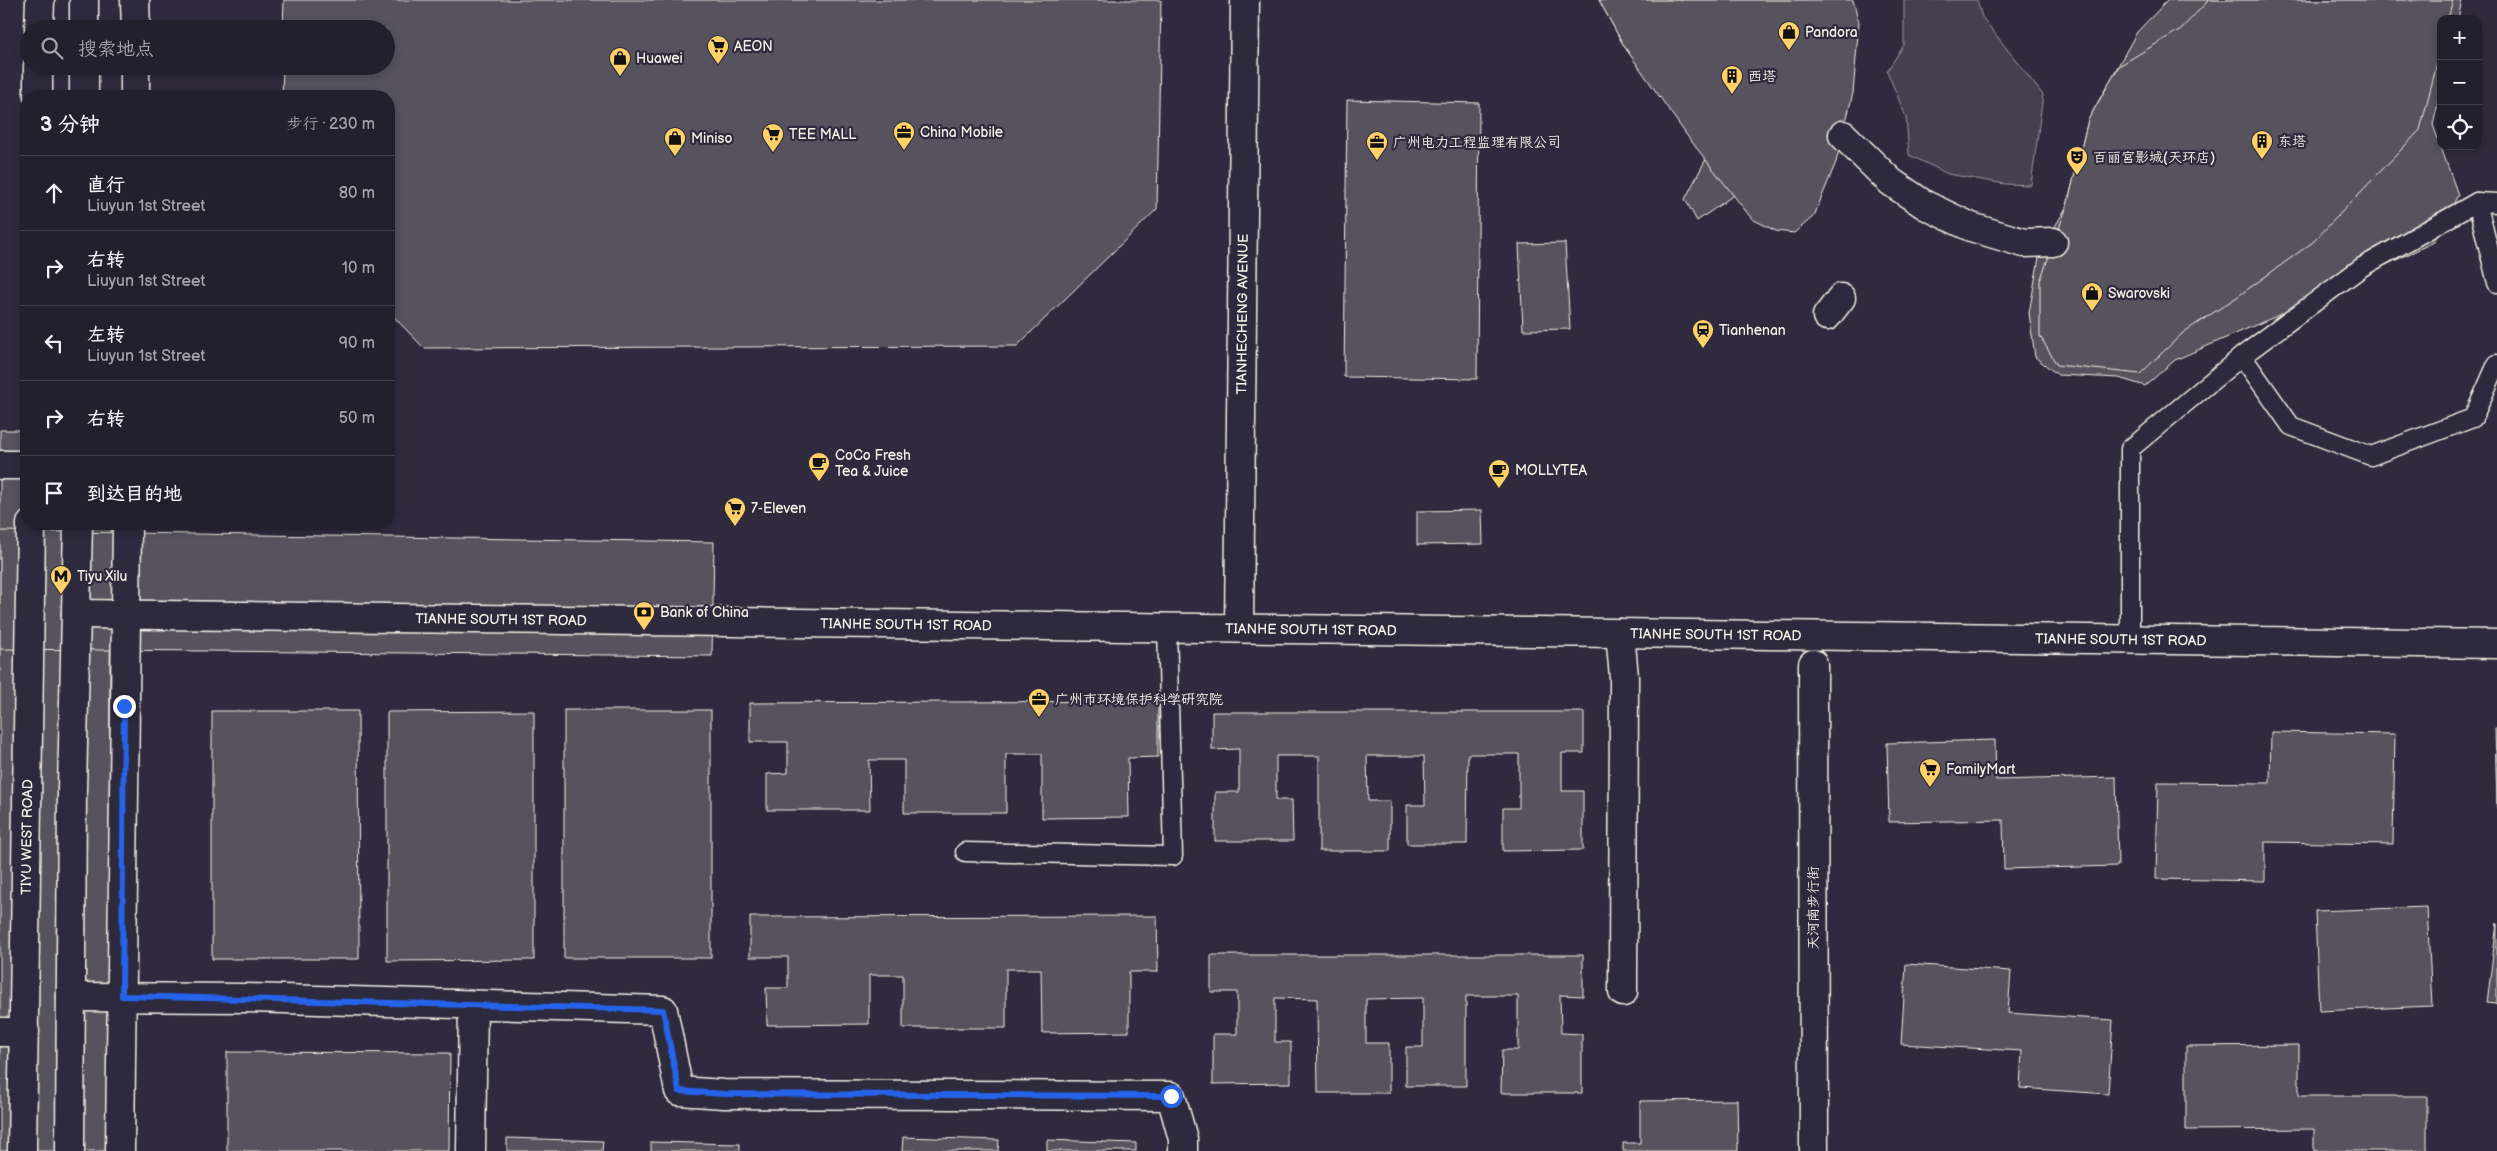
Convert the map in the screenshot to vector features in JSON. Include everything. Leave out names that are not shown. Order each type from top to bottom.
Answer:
[{"type":"street","points":[[39,20],[40,0]]},
{"type":"street","points":[[84,0],[84,20]]},
{"type":"street","points":[[135,0],[136,20]]},
{"type":"street","name":"TIANHECHENG AVENUE","points":[[1239,628],[1245,0]]},
{"type":"street","points":[[38,75],[38,90]]},
{"type":"street","points":[[84,75],[84,90]]},
{"type":"street","points":[[135,75],[135,90]]},
{"type":"street","points":[[1843,135],[1891,182],[1925,206],[1971,227],[2024,243],[2053,242]]},
{"type":"street","points":[[0,465],[20,465]]},
{"type":"street","name":"TIYU WEST ROAD","points":[[22,1151],[12,1032],[31,530]]},
{"type":"street","points":[[70,1151],[78,530]]},
{"type":"street","points":[[120,1151],[127,530]]},
{"type":"street","name":"TIANHE SOUTH 1ST ROAD","points":[[76,614],[1167,626],[2497,644]]},
{"type":"street","points":[[1620,633],[1624,677],[1623,992]]},
{"type":"street","name":"天河南步行街","points":[[1813,664],[1814,1151]]},
{"type":"street","points":[[71,997],[122,996],[663,1010],[679,1091],[724,1094],[1171,1096],[1183,1139],[1183,1151]]},
{"type":"street","points":[[471,1151],[473,1006]]},
{"type":"lane","points":[[2130,639],[2130,449],[2242,356],[2362,267],[2477,202],[2497,202]]},
{"type":"lane","points":[[2477,202],[2497,284]]},
{"type":"lane","points":[[2242,356],[2291,426],[2371,456],[2473,418],[2497,364]]},
{"type":"lane","points":[[965,852],[1174,856],[1167,626]]},
{"type":"shaded area","points":[[1904,0],[1977,0],[1982,17],[2043,95],[2031,185],[2005,184],[1948,174],[1909,155],[1906,117],[1887,71],[1904,45]]},
{"type":"building","name":"TEE MALL","points":[[284,0],[1161,0],[1157,209],[1017,346],[424,348],[395,318],[395,90],[282,90],[283,75],[395,75],[395,20],[283,20]]},
{"type":"building","name":"西塔","points":[[1599,0],[1808,0],[1815,55],[1796,134],[1765,173],[1697,221],[1685,199],[1706,159],[1624,46]]},
{"type":"building","name":"西塔","points":[[1599,0],[1853,0],[1859,22],[1853,93],[1836,162],[1814,216],[1794,233],[1776,231],[1752,219],[1688,137],[1624,46]]},
{"type":"building","name":"东塔","points":[[2168,0],[2462,0],[2459,15],[2437,15],[2437,108],[2433,125],[2437,136],[2437,150],[2442,150],[2458,195],[2434,242],[2295,308],[2175,360],[2145,386],[2119,378],[2058,375],[2035,357],[2029,313],[2040,252],[2067,206],[2088,120],[2137,32]]},
{"type":"building","name":"东塔","points":[[2209,0],[2453,0],[2449,15],[2437,15],[2437,64],[2420,130],[2313,242],[2237,297],[2184,332],[2140,374],[2057,365],[2040,336],[2040,281],[2067,206],[2088,120],[2119,66],[2181,29]]},
{"type":"building","points":[[1347,100],[1479,103],[1477,379],[1344,377]]},
{"type":"building","points":[[1565,243],[1570,329],[1523,330],[1519,244]]},
{"type":"building","name":"Tiyu Xilu","points":[[0,430],[20,430],[20,530],[111,530],[107,1151],[0,1151]]},
{"type":"building","points":[[1482,510],[1483,544],[1417,545],[1417,511]]},
{"type":"building","name":"Tiyu Xilu","points":[[0,531],[714,542],[712,656],[0,649]]},
{"type":"building","points":[[1158,701],[1158,757],[1128,758],[1129,817],[1042,818],[1042,754],[1006,754],[1006,813],[904,813],[904,760],[869,760],[870,810],[767,810],[767,774],[788,773],[788,742],[750,742],[750,703]]},
{"type":"building","points":[[564,710],[711,710],[711,958],[564,958]]},
{"type":"building","points":[[212,711],[358,711],[359,959],[212,959]]},
{"type":"building","points":[[534,711],[534,960],[387,961],[387,712]]},
{"type":"building","points":[[1212,712],[1584,712],[1584,753],[1562,753],[1562,791],[1583,791],[1583,850],[1503,851],[1503,808],[1519,808],[1519,754],[1468,754],[1467,844],[1407,844],[1407,805],[1425,805],[1424,756],[1367,756],[1368,801],[1390,801],[1390,851],[1319,851],[1319,756],[1276,756],[1276,800],[1292,800],[1293,841],[1215,841],[1215,792],[1239,792],[1239,749],[1212,750]]},
{"type":"building","points":[[2495,728],[2497,728],[2497,808]]},
{"type":"building","points":[[2271,732],[2395,734],[2393,844],[2265,842],[2265,881],[2156,879],[2158,782],[2270,783]]},
{"type":"building","points":[[1995,740],[1996,780],[2116,777],[2118,866],[2004,869],[2003,820],[1889,822],[1887,743]]},
{"type":"building","points":[[2427,907],[2432,1006],[2319,1011],[2315,911]]},
{"type":"building","points":[[1157,916],[1158,972],[1129,972],[1129,1032],[1042,1033],[1041,969],[1006,969],[1006,1028],[903,1028],[903,975],[869,975],[869,1024],[767,1025],[766,988],[788,988],[788,957],[750,957],[750,917]]},
{"type":"building","points":[[2497,923],[2497,1004],[2487,1003]]},
{"type":"building","points":[[1211,955],[1583,955],[1583,996],[1560,995],[1561,1033],[1582,1034],[1582,1093],[1501,1093],[1502,1050],[1518,1050],[1518,996],[1466,996],[1466,1086],[1406,1086],[1406,1047],[1423,1047],[1423,998],[1366,999],[1366,1043],[1389,1043],[1389,1093],[1318,1093],[1317,999],[1275,998],[1275,1042],[1291,1042],[1291,1083],[1213,1084],[1213,1034],[1237,1034],[1237,992],[1211,992]]},
{"type":"building","points":[[1906,964],[2011,971],[2008,1013],[2113,1020],[2108,1094],[2020,1088],[2022,1051],[1901,1044]]},
{"type":"building","points":[[2299,1045],[2299,1096],[2427,1096],[2427,1151],[2314,1151],[2314,1129],[2186,1130],[2186,1046]]},
{"type":"building","points":[[227,1052],[450,1053],[449,1151],[227,1151]]},
{"type":"building","points":[[1737,1100],[1738,1151],[1623,1151],[1623,1143],[1640,1143],[1640,1101]]},
{"type":"building","points":[[903,1137],[999,1140],[998,1151],[902,1151]]},
{"type":"building","points":[[507,1138],[603,1141],[602,1151],[507,1151]]},
{"type":"building","points":[[1047,1140],[1136,1143],[1136,1151],[1047,1151]]},
{"type":"building","points":[[651,1142],[740,1144],[740,1151],[651,1151]]},
{"type":"place","name":"Pandora","points":[[1789,51]]},
{"type":"place","name":"AEON","points":[[718,65]]},
{"type":"place","name":"Huawei","points":[[620,77]]},
{"type":"place","name":"西塔","points":[[1732,95]]},
{"type":"place","name":"China Mobile","points":[[904,151]]},
{"type":"place","name":"TEE MALL","points":[[773,153]]},
{"type":"place","name":"Miniso","points":[[675,157]]},
{"type":"place","name":"东塔","points":[[2262,160]]},
{"type":"place","name":"广州电力工程监理有限公司","points":[[1377,161]]},
{"type":"place","name":"百丽宫影城(天环店)","points":[[2077,176]]},
{"type":"place","name":"Swarovski","points":[[2092,312]]},
{"type":"place","name":"Tianhenan","points":[[1703,349]]},
{"type":"place","name":"CoCo Fresh Tea & Juice","points":[[819,482]]},
{"type":"place","name":"MOLLYTEA","points":[[1499,489]]},
{"type":"place","name":"7-Eleven","points":[[735,527]]},
{"type":"place","name":"Tiyu Xilu","points":[[61,595]]},
{"type":"place","name":"Bank of China","points":[[644,631]]},
{"type":"place","name":"广州市环境保护科学研究院","points":[[1039,718]]},
{"type":"place","name":"FamilyMart","points":[[1930,788]]},
{"type":"route","points":[[124,706],[122,996],[663,1010],[679,1091],[724,1094],[1171,1096]]}]
